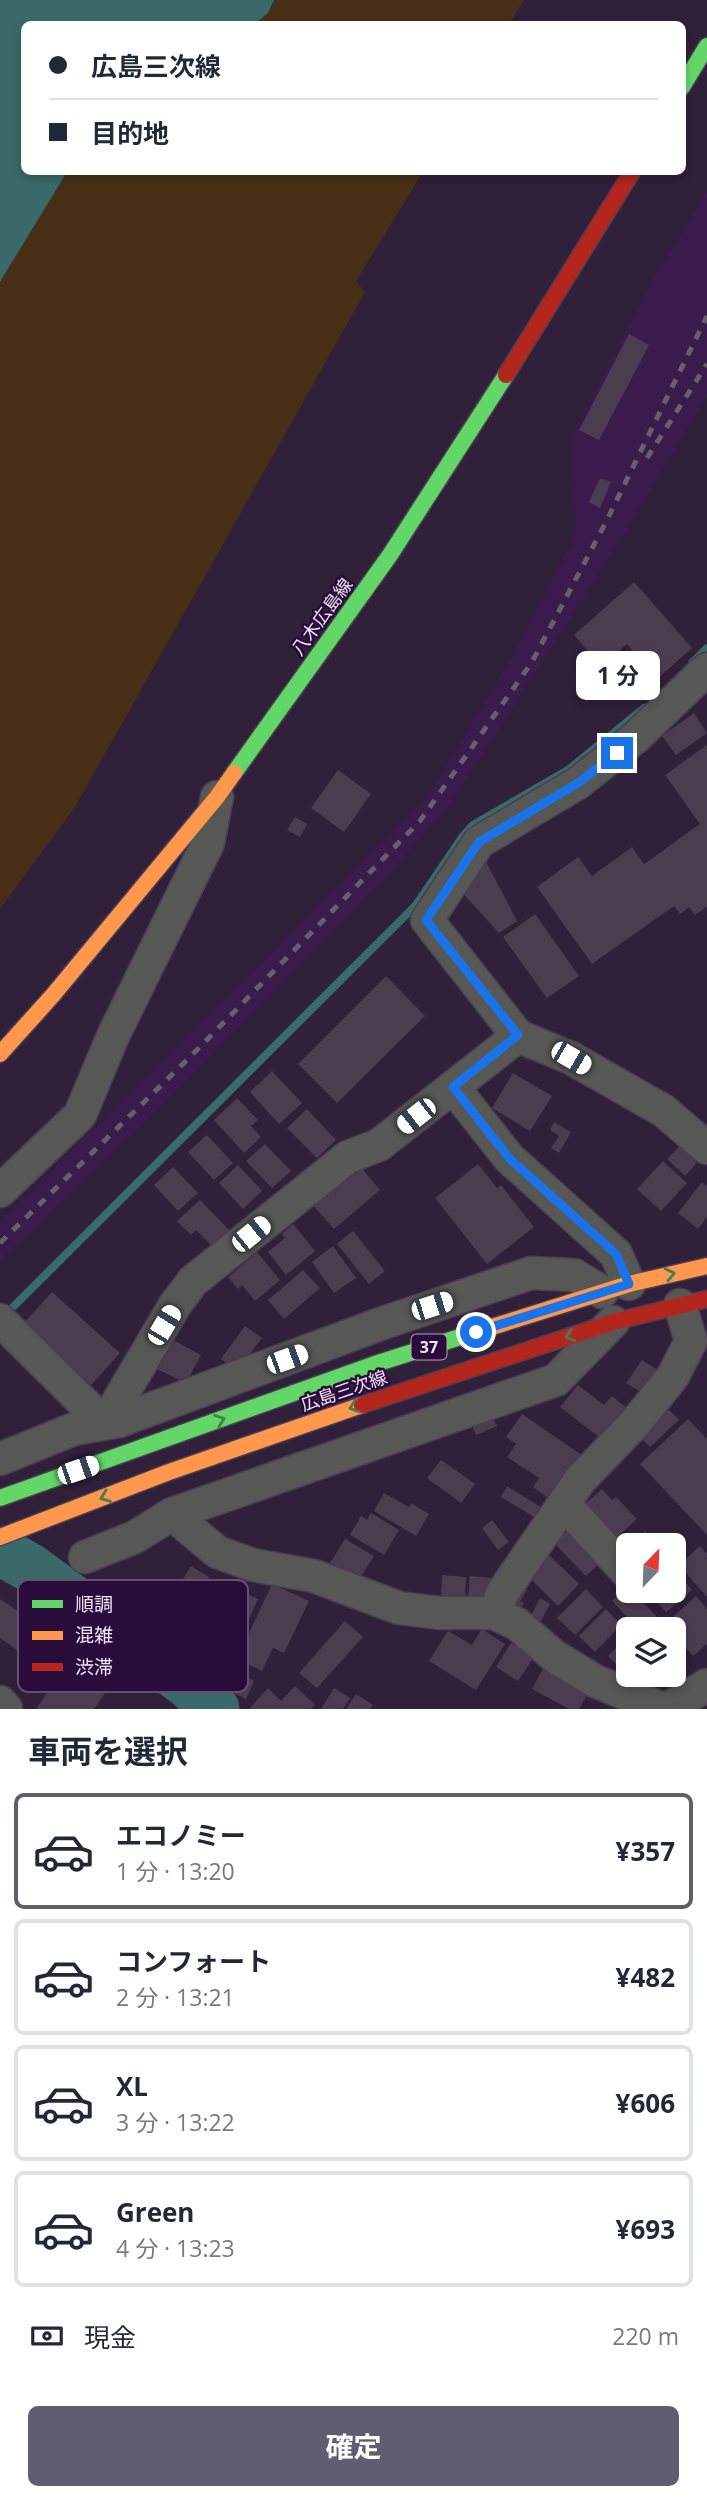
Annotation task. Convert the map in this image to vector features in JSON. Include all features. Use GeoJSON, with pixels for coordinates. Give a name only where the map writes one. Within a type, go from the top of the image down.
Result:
{"type":"FeatureCollection","features":[{"type":"Feature","properties":{"kind":"main road"},"geometry":{"type":"LineString","coordinates":[[686,80],[707,46]]}},
{"type":"Feature","properties":{"kind":"main road","name":"八木広島線"},"geometry":{"type":"LineString","coordinates":[[0,1054],[53,995],[217,797],[390,555],[630,175]]}},
{"type":"Feature","properties":{"kind":"main road","name":"広島三次線"},"geometry":{"type":"LineString","coordinates":[[0,1498],[375,1364],[616,1288],[707,1266]]}},
{"type":"Feature","properties":{"kind":"main road","name":"広島三次線"},"geometry":{"type":"LineString","coordinates":[[0,1537],[169,1472],[387,1396],[613,1322],[694,1302]]}},
{"type":"Feature","properties":{"kind":"street"},"geometry":{"type":"LineString","coordinates":[[707,669],[636,737],[578,783],[479,842],[426,920],[518,1035],[571,1058],[664,1111],[707,1148]]}},
{"type":"Feature","properties":{"kind":"street"},"geometry":{"type":"LineString","coordinates":[[0,1191],[80,1115],[113,1036],[208,844],[217,797]]}},
{"type":"Feature","properties":{"kind":"street"},"geometry":{"type":"LineString","coordinates":[[110,1423],[117,1405],[193,1281],[348,1157],[379,1145],[518,1035]]}},
{"type":"Feature","properties":{"kind":"street"},"geometry":{"type":"LineString","coordinates":[[0,1459],[74,1429],[110,1423],[383,1323],[531,1273],[574,1275],[616,1288],[616,1254],[509,1158],[453,1087]]}},
{"type":"Feature","properties":{"kind":"street"},"geometry":{"type":"LineString","coordinates":[[494,1613],[503,1592],[580,1480],[636,1422],[673,1376],[691,1341],[694,1302]]}},
{"type":"Feature","properties":{"kind":"street"},"geometry":{"type":"LineString","coordinates":[[0,1320],[93,1412],[110,1423]]}},
{"type":"Feature","properties":{"kind":"street"},"geometry":{"type":"LineString","coordinates":[[85,1557],[135,1537],[172,1514],[556,1380],[613,1322]]}},
{"type":"Feature","properties":{"kind":"street"},"geometry":{"type":"LineString","coordinates":[[564,1504],[616,1561]]}},
{"type":"Feature","properties":{"kind":"street"},"geometry":{"type":"LineString","coordinates":[[172,1514],[217,1552],[253,1565],[314,1576],[399,1608],[440,1613],[494,1613],[517,1624],[554,1656],[595,1681],[660,1708],[672,1708],[707,1685]]}},
{"type":"Feature","properties":{"kind":"street"},"geometry":{"type":"LineString","coordinates":[[0,1702],[6,1709]]}},
{"type":"Feature","properties":{"kind":"shaded area"},"geometry":{"type":"Polygon","coordinates":[[[0,0],[274,0],[268,13],[259,21],[21,21],[21,175],[65,175],[0,282],[0,0]]]}},
{"type":"Feature","properties":{"kind":"shaded area"},"geometry":{"type":"Polygon","coordinates":[[[274,0],[524,0],[511,21],[259,21],[268,13],[274,0]]]}},
{"type":"Feature","properties":{"kind":"shaded area"},"geometry":{"type":"Polygon","coordinates":[[[65,175],[421,175],[356,281],[365,292],[75,807],[0,909],[0,282],[65,175]]]}},
{"type":"Feature","properties":{"kind":"shaded area"},"geometry":{"type":"Polygon","coordinates":[[[707,191],[707,397],[616,548],[446,811],[381,882],[159,1109],[0,1261],[0,1221],[423,804],[516,650],[576,533],[572,436],[655,276],[707,191]]]}},
{"type":"Feature","properties":{"kind":"building"},"geometry":{"type":"Polygon","coordinates":[[[629,334],[649,345],[599,440],[579,430],[629,334]]]}},
{"type":"Feature","properties":{"kind":"building"},"geometry":{"type":"Polygon","coordinates":[[[600,478],[611,482],[600,508],[589,502],[600,478]]]}},
{"type":"Feature","properties":{"kind":"building"},"geometry":{"type":"Polygon","coordinates":[[[634,582],[692,648],[658,678],[627,644],[601,666],[574,635],[634,582]]]}},
{"type":"Feature","properties":{"kind":"building"},"geometry":{"type":"Polygon","coordinates":[[[694,713],[707,733],[676,755],[662,736],[694,713]]]}},
{"type":"Feature","properties":{"kind":"building"},"geometry":{"type":"Polygon","coordinates":[[[707,745],[707,907],[695,915],[689,907],[680,914],[674,906],[592,964],[537,887],[578,857],[592,876],[632,847],[644,864],[700,824],[665,775],[707,745]]]}},
{"type":"Feature","properties":{"kind":"building"},"geometry":{"type":"Polygon","coordinates":[[[338,770],[371,794],[344,832],[311,808],[338,770]]]}},
{"type":"Feature","properties":{"kind":"building"},"geometry":{"type":"Polygon","coordinates":[[[295,817],[307,824],[300,837],[287,830],[295,817]]]}},
{"type":"Feature","properties":{"kind":"building"},"geometry":{"type":"Polygon","coordinates":[[[481,852],[517,921],[499,933],[458,888],[481,852]]]}},
{"type":"Feature","properties":{"kind":"building"},"geometry":{"type":"Polygon","coordinates":[[[535,914],[579,976],[547,998],[503,937],[535,914]]]}},
{"type":"Feature","properties":{"kind":"building"},"geometry":{"type":"Polygon","coordinates":[[[386,976],[425,1016],[337,1103],[298,1064],[386,976]]]}},
{"type":"Feature","properties":{"kind":"building"},"geometry":{"type":"Polygon","coordinates":[[[272,1071],[302,1103],[279,1124],[250,1092],[272,1071]]]}},
{"type":"Feature","properties":{"kind":"building"},"geometry":{"type":"Polygon","coordinates":[[[513,1073],[552,1096],[530,1131],[492,1108],[513,1073]]]}},
{"type":"Feature","properties":{"kind":"building"},"geometry":{"type":"Polygon","coordinates":[[[237,1098],[258,1120],[251,1126],[261,1137],[244,1153],[214,1120],[237,1098]]]}},
{"type":"Feature","properties":{"kind":"building"},"geometry":{"type":"Polygon","coordinates":[[[307,1109],[336,1140],[317,1158],[287,1128],[307,1109]]]}},
{"type":"Feature","properties":{"kind":"building"},"geometry":{"type":"Polygon","coordinates":[[[554,1122],[571,1132],[559,1153],[551,1148],[559,1136],[550,1130],[554,1122]]]}},
{"type":"Feature","properties":{"kind":"building"},"geometry":{"type":"Polygon","coordinates":[[[207,1135],[233,1163],[214,1180],[188,1152],[207,1135]]]}},
{"type":"Feature","properties":{"kind":"building"},"geometry":{"type":"Polygon","coordinates":[[[265,1144],[291,1171],[272,1188],[246,1161],[265,1144]]]}},
{"type":"Feature","properties":{"kind":"building"},"geometry":{"type":"Polygon","coordinates":[[[680,1146],[697,1163],[685,1176],[667,1159],[680,1146]]]}},
{"type":"Feature","properties":{"kind":"building"},"geometry":{"type":"Polygon","coordinates":[[[663,1161],[687,1183],[661,1211],[637,1189],[663,1161]]]}},
{"type":"Feature","properties":{"kind":"building"},"geometry":{"type":"Polygon","coordinates":[[[478,1164],[497,1188],[501,1185],[534,1227],[487,1264],[435,1198],[478,1164]]]}},
{"type":"Feature","properties":{"kind":"building"},"geometry":{"type":"Polygon","coordinates":[[[238,1165],[262,1191],[243,1209],[219,1183],[238,1165]]]}},
{"type":"Feature","properties":{"kind":"building"},"geometry":{"type":"Polygon","coordinates":[[[359,1165],[380,1190],[334,1229],[312,1204],[359,1165]]]}},
{"type":"Feature","properties":{"kind":"building"},"geometry":{"type":"Polygon","coordinates":[[[173,1167],[198,1193],[178,1211],[154,1185],[173,1167]]]}},
{"type":"Feature","properties":{"kind":"building"},"geometry":{"type":"Polygon","coordinates":[[[702,1182],[707,1186],[707,1217],[698,1229],[678,1213],[702,1182]]]}},
{"type":"Feature","properties":{"kind":"building"},"geometry":{"type":"Polygon","coordinates":[[[200,1200],[231,1232],[214,1248],[196,1230],[191,1235],[177,1221],[200,1200]]]}},
{"type":"Feature","properties":{"kind":"building"},"geometry":{"type":"Polygon","coordinates":[[[293,1224],[315,1251],[286,1275],[268,1252],[285,1238],[282,1234],[293,1224]]]}},
{"type":"Feature","properties":{"kind":"building"},"geometry":{"type":"Polygon","coordinates":[[[353,1231],[385,1271],[369,1284],[337,1244],[353,1231]]]}},
{"type":"Feature","properties":{"kind":"building"},"geometry":{"type":"Polygon","coordinates":[[[333,1246],[356,1278],[334,1293],[312,1262],[333,1246]]]}},
{"type":"Feature","properties":{"kind":"building"},"geometry":{"type":"Polygon","coordinates":[[[257,1252],[280,1280],[255,1301],[242,1285],[238,1289],[228,1277],[257,1252]]]}},
{"type":"Feature","properties":{"kind":"building"},"geometry":{"type":"Polygon","coordinates":[[[303,1270],[320,1288],[284,1319],[268,1300],[303,1270]]]}},
{"type":"Feature","properties":{"kind":"building"},"geometry":{"type":"Polygon","coordinates":[[[52,1292],[120,1353],[91,1385],[23,1324],[52,1292]]]}},
{"type":"Feature","properties":{"kind":"building"},"geometry":{"type":"Polygon","coordinates":[[[245,1326],[262,1338],[247,1358],[244,1356],[239,1363],[235,1361],[231,1366],[221,1359],[245,1326]]]}},
{"type":"Feature","properties":{"kind":"building"},"geometry":{"type":"Polygon","coordinates":[[[173,1340],[201,1355],[186,1383],[157,1369],[173,1340]]]}},
{"type":"Feature","properties":{"kind":"building"},"geometry":{"type":"Polygon","coordinates":[[[642,1360],[664,1374],[649,1397],[626,1383],[642,1360]]]}},
{"type":"Feature","properties":{"kind":"building"},"geometry":{"type":"Polygon","coordinates":[[[578,1385],[604,1405],[612,1396],[628,1409],[603,1440],[560,1407],[578,1385]]]}},
{"type":"Feature","properties":{"kind":"building"},"geometry":{"type":"Polygon","coordinates":[[[663,1404],[679,1420],[650,1447],[634,1431],[663,1404]]]}},
{"type":"Feature","properties":{"kind":"building"},"geometry":{"type":"Polygon","coordinates":[[[488,1408],[497,1426],[476,1435],[468,1417],[488,1408]]]}},
{"type":"Feature","properties":{"kind":"building"},"geometry":{"type":"Polygon","coordinates":[[[522,1414],[586,1458],[555,1503],[533,1487],[539,1478],[507,1457],[516,1444],[506,1437],[522,1414]]]}},
{"type":"Feature","properties":{"kind":"building"},"geometry":{"type":"Polygon","coordinates":[[[688,1419],[707,1439],[707,1535],[640,1464],[688,1419]]]}},
{"type":"Feature","properties":{"kind":"building"},"geometry":{"type":"Polygon","coordinates":[[[441,1460],[475,1484],[461,1503],[427,1478],[441,1460]]]}},
{"type":"Feature","properties":{"kind":"building"},"geometry":{"type":"Polygon","coordinates":[[[507,1486],[542,1508],[536,1518],[501,1497],[507,1486]]]}},
{"type":"Feature","properties":{"kind":"building"},"geometry":{"type":"Polygon","coordinates":[[[602,1489],[612,1500],[616,1497],[637,1519],[622,1533],[616,1533],[616,1538],[584,1505],[602,1489]]]}},
{"type":"Feature","properties":{"kind":"building"},"geometry":{"type":"Polygon","coordinates":[[[384,1493],[409,1507],[411,1503],[429,1514],[416,1536],[374,1511],[384,1493]]]}},
{"type":"Feature","properties":{"kind":"building"},"geometry":{"type":"Polygon","coordinates":[[[371,1513],[399,1530],[384,1555],[350,1535],[361,1516],[367,1520],[371,1513]]]}},
{"type":"Feature","properties":{"kind":"building"},"geometry":{"type":"Polygon","coordinates":[[[492,1520],[509,1542],[498,1550],[482,1528],[492,1520]]]}},
{"type":"Feature","properties":{"kind":"building"},"geometry":{"type":"Polygon","coordinates":[[[570,1528],[602,1561],[586,1576],[554,1543],[570,1528]]]}},
{"type":"Feature","properties":{"kind":"building"},"geometry":{"type":"Polygon","coordinates":[[[345,1539],[374,1556],[358,1581],[327,1568],[345,1539]]]}},
{"type":"Feature","properties":{"kind":"building"},"geometry":{"type":"Polygon","coordinates":[[[700,1546],[707,1554],[707,1597],[686,1573],[686,1559],[700,1546]]]}},
{"type":"Feature","properties":{"kind":"building"},"geometry":{"type":"Polygon","coordinates":[[[549,1555],[579,1584],[558,1606],[528,1576],[549,1555]]]}},
{"type":"Feature","properties":{"kind":"building"},"geometry":{"type":"Polygon","coordinates":[[[191,1566],[209,1577],[207,1580],[182,1580],[191,1566]]]}},
{"type":"Feature","properties":{"kind":"building"},"geometry":{"type":"Polygon","coordinates":[[[442,1575],[466,1577],[465,1601],[441,1600],[442,1575]]]}},
{"type":"Feature","properties":{"kind":"building"},"geometry":{"type":"Polygon","coordinates":[[[470,1576],[492,1578],[490,1600],[468,1598],[470,1576]]]}},
{"type":"Feature","properties":{"kind":"building"},"geometry":{"type":"Polygon","coordinates":[[[515,1582],[527,1590],[520,1601],[524,1603],[515,1616],[499,1606],[515,1582]]]}},
{"type":"Feature","properties":{"kind":"building"},"geometry":{"type":"Polygon","coordinates":[[[686,1583],[692,1590],[686,1595],[686,1583]]]}},
{"type":"Feature","properties":{"kind":"building"},"geometry":{"type":"Polygon","coordinates":[[[272,1584],[309,1601],[284,1653],[273,1648],[262,1671],[248,1664],[248,1635],[272,1584]]]}},
{"type":"Feature","properties":{"kind":"building"},"geometry":{"type":"Polygon","coordinates":[[[586,1589],[603,1607],[575,1635],[557,1618],[586,1589]]]}},
{"type":"Feature","properties":{"kind":"building"},"geometry":{"type":"Polygon","coordinates":[[[248,1594],[258,1599],[248,1621],[248,1594]]]}},
{"type":"Feature","properties":{"kind":"building"},"geometry":{"type":"Polygon","coordinates":[[[696,1596],[707,1609],[707,1644],[693,1656],[686,1648],[686,1617],[673,1617],[696,1596]]]}},
{"type":"Feature","properties":{"kind":"building"},"geometry":{"type":"Polygon","coordinates":[[[616,1597],[616,1603],[644,1603],[657,1617],[627,1617],[612,1601],[616,1597]]]}},
{"type":"Feature","properties":{"kind":"building"},"geometry":{"type":"Polygon","coordinates":[[[540,1598],[550,1604],[540,1623],[530,1618],[540,1598]]]}},
{"type":"Feature","properties":{"kind":"building"},"geometry":{"type":"Polygon","coordinates":[[[0,1599],[18,1611],[18,1651],[0,1638],[0,1599]]]}},
{"type":"Feature","properties":{"kind":"building"},"geometry":{"type":"Polygon","coordinates":[[[658,1603],[677,1603],[666,1612],[658,1603]]]}},
{"type":"Feature","properties":{"kind":"building"},"geometry":{"type":"Polygon","coordinates":[[[606,1609],[616,1620],[616,1630],[595,1652],[579,1636],[606,1609]]]}},
{"type":"Feature","properties":{"kind":"building"},"geometry":{"type":"Polygon","coordinates":[[[345,1621],[363,1637],[317,1688],[299,1673],[345,1621]]]}},
{"type":"Feature","properties":{"kind":"building"},"geometry":{"type":"Polygon","coordinates":[[[482,1629],[505,1644],[476,1690],[429,1661],[448,1631],[472,1645],[482,1629]]]}},
{"type":"Feature","properties":{"kind":"building"},"geometry":{"type":"Polygon","coordinates":[[[511,1643],[534,1657],[518,1681],[496,1667],[511,1643]]]}},
{"type":"Feature","properties":{"kind":"building"},"geometry":{"type":"Polygon","coordinates":[[[616,1648],[616,1664],[608,1656],[616,1648]]]}},
{"type":"Feature","properties":{"kind":"building"},"geometry":{"type":"Polygon","coordinates":[[[544,1667],[589,1691],[579,1709],[569,1709],[532,1689],[544,1667]]]}},
{"type":"Feature","properties":{"kind":"building"},"geometry":{"type":"Polygon","coordinates":[[[248,1678],[254,1681],[246,1699],[231,1692],[248,1692],[248,1678]]]}},
{"type":"Feature","properties":{"kind":"building"},"geometry":{"type":"Polygon","coordinates":[[[295,1686],[315,1705],[311,1709],[249,1709],[268,1688],[281,1701],[295,1686]]]}},
{"type":"Feature","properties":{"kind":"building"},"geometry":{"type":"Polygon","coordinates":[[[334,1688],[350,1698],[343,1709],[321,1709],[334,1688]]]}},
{"type":"Feature","properties":{"kind":"building"},"geometry":{"type":"Polygon","coordinates":[[[48,1692],[106,1692],[94,1709],[36,1709],[48,1692]]]}},
{"type":"Feature","properties":{"kind":"building"},"geometry":{"type":"Polygon","coordinates":[[[356,1694],[373,1705],[370,1709],[346,1709],[356,1694]]]}},
{"type":"Feature","properties":{"kind":"waterway"},"geometry":{"type":"LineString","coordinates":[[692,663],[707,648]]}},
{"type":"Feature","properties":{"kind":"waterway"},"geometry":{"type":"LineString","coordinates":[[5,1315],[416,905],[473,825],[568,770],[644,708]]}},
{"type":"Feature","properties":{"kind":"waterway"},"geometry":{"type":"LineString","coordinates":[[0,1551],[47,1580]]}},
{"type":"Feature","properties":{"kind":"waterway"},"geometry":{"type":"LineString","coordinates":[[197,1692],[215,1709]]}},
{"type":"Feature","properties":{"kind":"railway"},"geometry":{"type":"LineString","coordinates":[[0,1243],[191,1056],[420,821],[532,662],[606,522],[707,316]]}},
{"type":"Feature","properties":{"kind":"railway"},"geometry":{"type":"LineString","coordinates":[[647,458],[707,364]]}},
{"type":"Feature","properties":{"kind":"traffic: fast"},"geometry":{"type":"LineString","coordinates":[[686,80],[707,46]]}},
{"type":"Feature","properties":{"kind":"traffic: fast"},"geometry":{"type":"LineString","coordinates":[[234,773],[390,555],[506,375]]}},
{"type":"Feature","properties":{"kind":"traffic: fast"},"geometry":{"type":"LineString","coordinates":[[0,1498],[375,1364],[479,1331]]}},
{"type":"Feature","properties":{"kind":"traffic: slow"},"geometry":{"type":"LineString","coordinates":[[0,1054],[53,995],[234,773]]}},
{"type":"Feature","properties":{"kind":"traffic: slow"},"geometry":{"type":"LineString","coordinates":[[479,1331],[629,1284],[707,1266]]}},
{"type":"Feature","properties":{"kind":"traffic: slow"},"geometry":{"type":"LineString","coordinates":[[0,1537],[169,1472],[362,1405]]}},
{"type":"Feature","properties":{"kind":"traffic: jam"},"geometry":{"type":"LineString","coordinates":[[506,375],[630,175]]}},
{"type":"Feature","properties":{"kind":"traffic: jam"},"geometry":{"type":"LineString","coordinates":[[362,1405],[613,1322],[707,1299]]}},
{"type":"Feature","properties":{"kind":"route"},"geometry":{"type":"LineString","coordinates":[[476,1332],[629,1284],[616,1254],[509,1158],[453,1087],[518,1035],[426,920],[479,842],[578,783],[617,753]]}}]}
